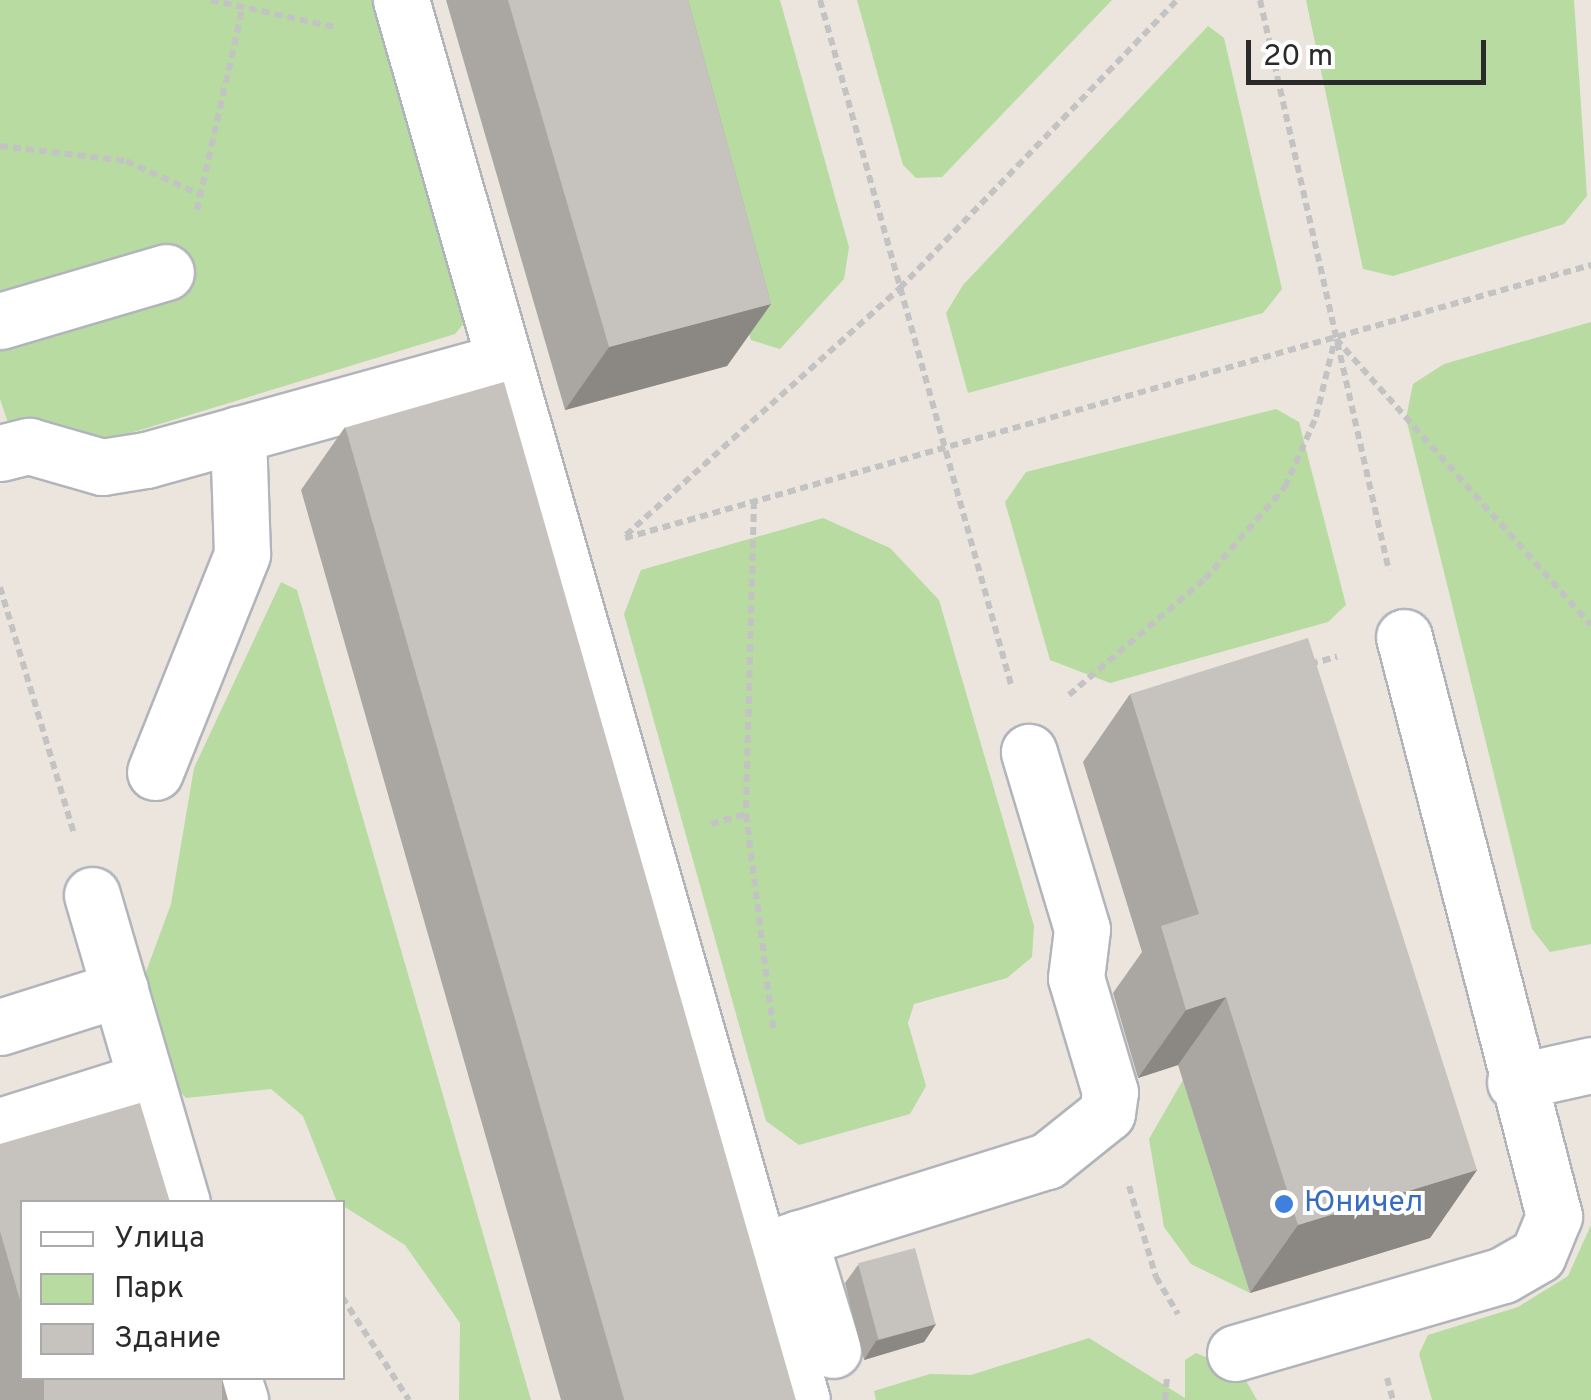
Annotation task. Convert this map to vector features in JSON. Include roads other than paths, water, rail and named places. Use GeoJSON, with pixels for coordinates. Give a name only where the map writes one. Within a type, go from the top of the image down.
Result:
{"type":"FeatureCollection","features":[{"type":"Feature","properties":{"kind":"lane"},"geometry":{"type":"LineString","coordinates":[[405,15],[560,558],[779,1244],[832,1350]]}},
{"type":"Feature","properties":{"kind":"lane"},"geometry":{"type":"LineString","coordinates":[[0,322],[166,272]]}},
{"type":"Feature","properties":{"kind":"lane"},"geometry":{"type":"LineString","coordinates":[[0,453],[29,446],[102,466],[238,434],[504,361]]}},
{"type":"Feature","properties":{"kind":"lane"},"geometry":{"type":"LineString","coordinates":[[155,772],[242,554],[238,434]]}},
{"type":"Feature","properties":{"kind":"lane"},"geometry":{"type":"LineString","coordinates":[[1235,1353],[1503,1275],[1538,1255],[1554,1216],[1515,1082],[1404,636]]}},
{"type":"Feature","properties":{"kind":"lane"},"geometry":{"type":"LineString","coordinates":[[779,1244],[1047,1161],[1107,1113],[1110,1092],[1076,978],[1082,929],[1029,752]]}},
{"type":"Feature","properties":{"kind":"lane"},"geometry":{"type":"LineString","coordinates":[[92,895],[181,1200]]}},
{"type":"Feature","properties":{"kind":"lane"},"geometry":{"type":"LineString","coordinates":[[0,1027],[120,989]]}},
{"type":"Feature","properties":{"kind":"lane"},"geometry":{"type":"LineString","coordinates":[[1515,1082],[1591,1065]]}},
{"type":"Feature","properties":{"kind":"lane"},"geometry":{"type":"LineString","coordinates":[[0,1126],[146,1080]]}},
{"type":"Feature","properties":{"kind":"lane"},"geometry":{"type":"LineString","coordinates":[[779,1244],[802,1400]]}},
{"type":"Feature","properties":{"kind":"place","name":"Юничел"},"geometry":{"type":"Point","coordinates":[1284,1204]}}]}
